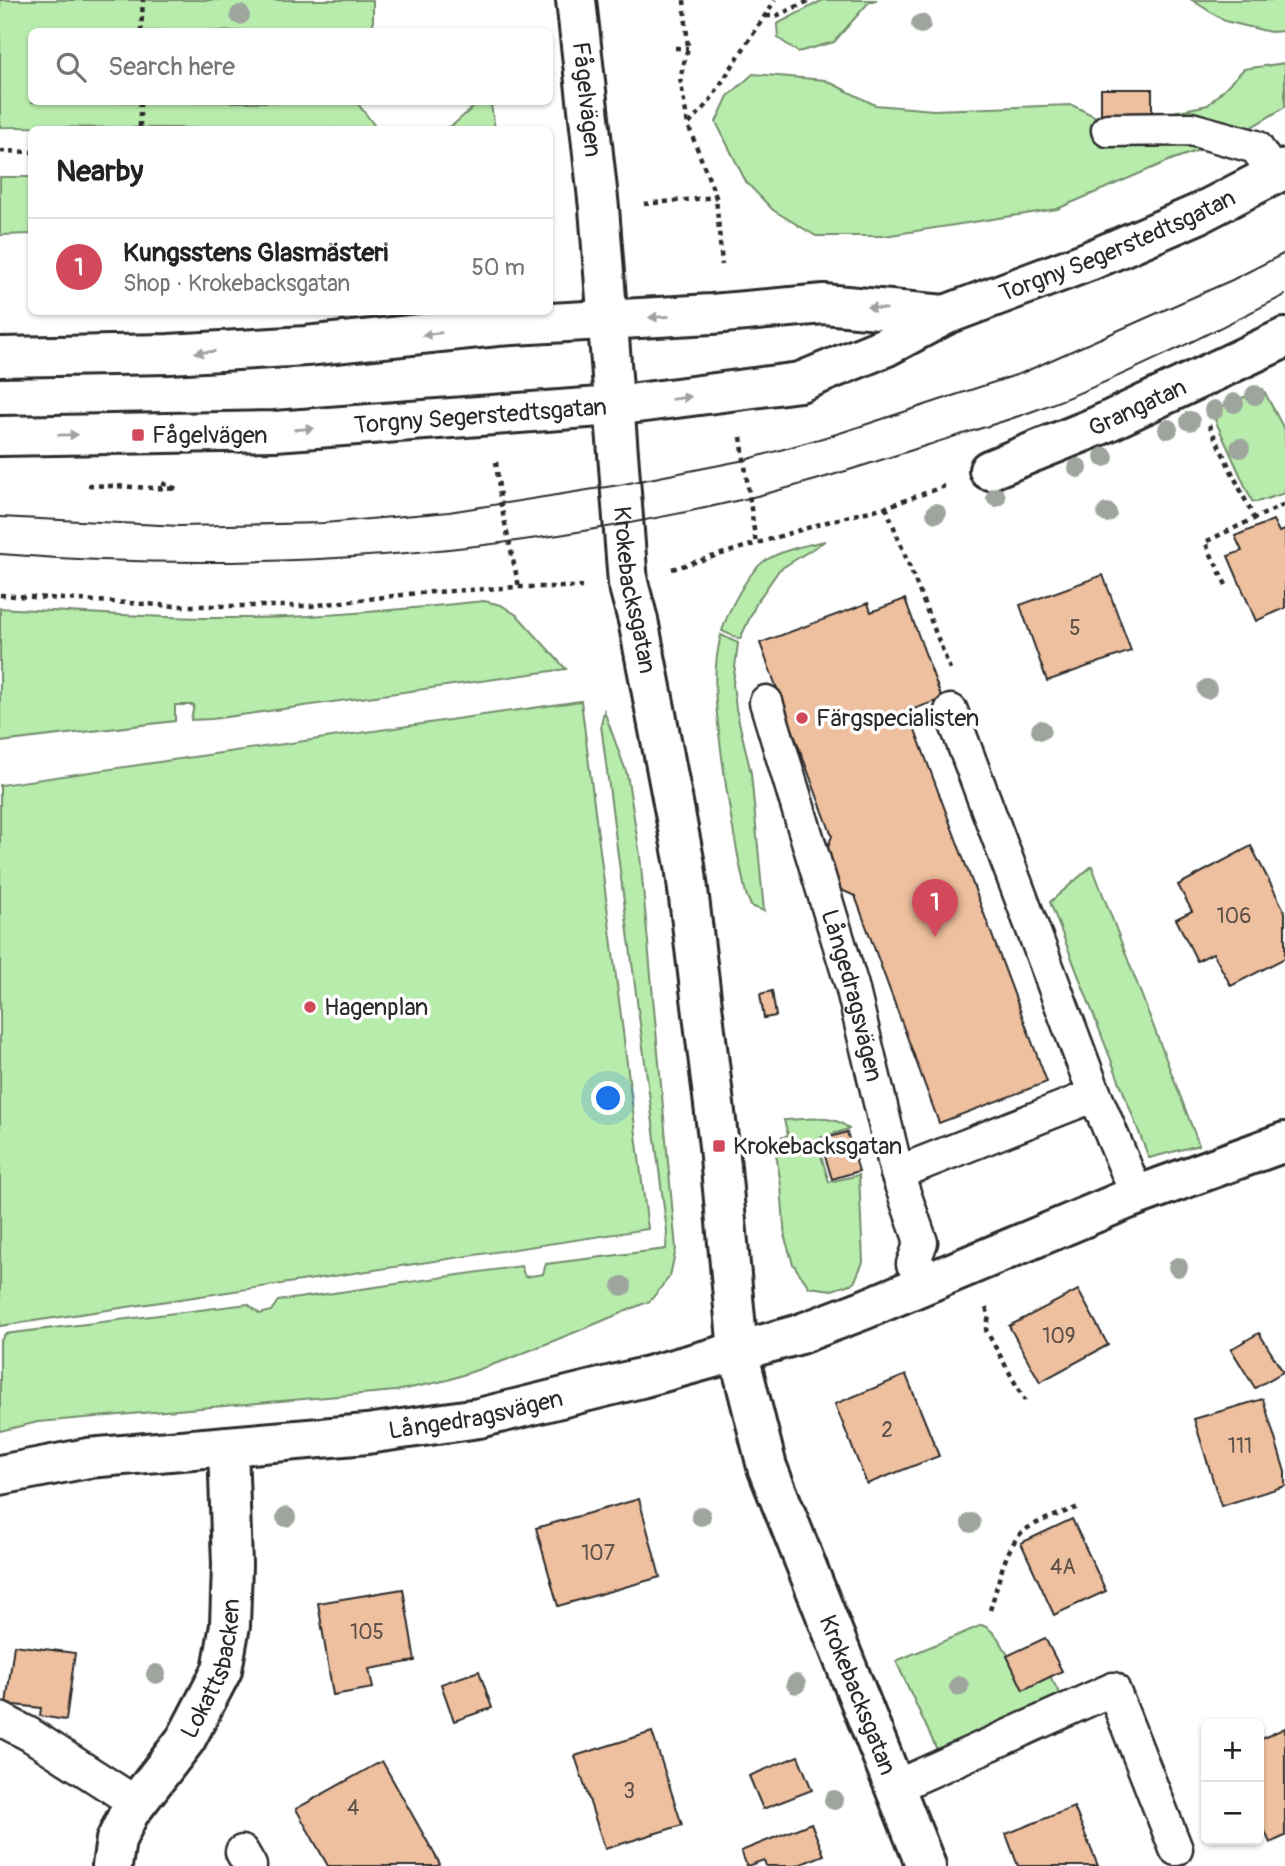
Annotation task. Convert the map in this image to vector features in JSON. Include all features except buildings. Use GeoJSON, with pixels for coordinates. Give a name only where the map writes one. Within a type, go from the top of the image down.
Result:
{"type":"FeatureCollection","features":[{"type":"Feature","properties":{"kind":"street","name":"Fågelvägen"},"geometry":{"type":"LineString","coordinates":[[576,0],[599,208],[614,407]]}},
{"type":"Feature","properties":{"kind":"street","name":"Torgny Segerstedtsgatan"},"geometry":{"type":"LineString","coordinates":[[0,436],[275,431],[614,407],[800,382],[885,347],[945,315],[1113,251],[1198,214],[1279,171]]}},
{"type":"Feature","properties":{"kind":"street","name":"Torgny Segerstedtsgatan"},"geometry":{"type":"LineString","coordinates":[[0,357],[169,354],[306,346],[497,326],[824,304],[945,315]]}},
{"type":"Feature","properties":{"kind":"street","name":"Grangatan"},"geometry":{"type":"LineString","coordinates":[[989,470],[1098,426],[1285,338]]}},
{"type":"Feature","properties":{"kind":"street","name":"Krokebacksgatan"},"geometry":{"type":"LineString","coordinates":[[614,407],[628,583],[685,865],[719,1146],[738,1351],[767,1467],[926,1866]]}},
{"type":"Feature","properties":{"kind":"street","name":"Långedragsvägen"},"geometry":{"type":"LineString","coordinates":[[0,1475],[88,1458],[367,1434],[479,1418],[641,1378],[808,1331],[1137,1195],[1285,1142]]}},
{"type":"Feature","properties":{"kind":"street","name":"Lokattsbacken"},"geometry":{"type":"LineString","coordinates":[[112,1866],[117,1840],[136,1803],[186,1739],[222,1670],[230,1625],[232,1565],[228,1446]]}},
{"type":"Feature","properties":{"kind":"lane"},"geometry":{"type":"LineString","coordinates":[[1108,130],[1191,130],[1217,136],[1256,147],[1279,171]]}},
{"type":"Feature","properties":{"kind":"lane","name":"Långedragsvägen"},"geometry":{"type":"LineString","coordinates":[[766,702],[852,986],[897,1173],[921,1242],[913,1264],[934,1279]]}},
{"type":"Feature","properties":{"kind":"lane"},"geometry":{"type":"LineString","coordinates":[[951,711],[1096,1095],[1137,1195]]}},
{"type":"Feature","properties":{"kind":"lane"},"geometry":{"type":"LineString","coordinates":[[897,1173],[1096,1095]]}},
{"type":"Feature","properties":{"kind":"lane"},"geometry":{"type":"LineString","coordinates":[[895,1787],[1113,1689],[1176,1849]]}},
{"type":"Feature","properties":{"kind":"lane"},"geometry":{"type":"LineString","coordinates":[[0,1719],[29,1734],[136,1803]]}},
{"type":"Feature","properties":{"kind":"path"},"geometry":{"type":"LineString","coordinates":[[141,28],[143,0]]}},
{"type":"Feature","properties":{"kind":"path"},"geometry":{"type":"LineString","coordinates":[[688,125],[709,102],[775,0]]}},
{"type":"Feature","properties":{"kind":"path"},"geometry":{"type":"LineString","coordinates":[[765,16],[776,16],[811,0]]}},
{"type":"Feature","properties":{"kind":"path"},"geometry":{"type":"LineString","coordinates":[[675,48],[688,48]]}},
{"type":"Feature","properties":{"kind":"path"},"geometry":{"type":"LineString","coordinates":[[140,105],[140,126]]}},
{"type":"Feature","properties":{"kind":"path"},"geometry":{"type":"LineString","coordinates":[[0,151],[28,152]]}},
{"type":"Feature","properties":{"kind":"path"},"geometry":{"type":"LineString","coordinates":[[1189,384],[1254,518]]}},
{"type":"Feature","properties":{"kind":"path"},"geometry":{"type":"LineString","coordinates":[[0,595],[176,606],[310,606],[418,593],[519,587],[570,588],[628,583],[830,521],[886,507],[989,470]]}},
{"type":"Feature","properties":{"kind":"path"},"geometry":{"type":"LineString","coordinates":[[82,485],[177,489],[162,483]]}},
{"type":"Feature","properties":{"kind":"path"},"geometry":{"type":"LineString","coordinates":[[1226,585],[1205,542],[1285,504]]}},
{"type":"Feature","properties":{"kind":"path"},"geometry":{"type":"LineString","coordinates":[[886,507],[964,705],[951,711]]}},
{"type":"Feature","properties":{"kind":"path"},"geometry":{"type":"LineString","coordinates":[[982,1297],[989,1316],[986,1329],[1025,1401]]}},
{"type":"Feature","properties":{"kind":"path"},"geometry":{"type":"LineString","coordinates":[[990,1610],[1010,1549],[1017,1538],[1025,1530],[1081,1506]]}},
{"type":"Feature","properties":{"kind":"green space"},"geometry":{"type":"Polygon","coordinates":[[[0,0],[373,0],[373,28],[28,28],[28,105],[359,105],[375,126],[0,127],[0,0]]]}},
{"type":"Feature","properties":{"kind":"green space"},"geometry":{"type":"Polygon","coordinates":[[[823,0],[877,0],[868,3],[834,42],[798,52],[778,38],[777,24],[823,0]]]}},
{"type":"Feature","properties":{"kind":"green space"},"geometry":{"type":"Polygon","coordinates":[[[1192,0],[1285,0],[1285,31],[1270,32],[1225,21],[1192,0]]]}},
{"type":"Feature","properties":{"kind":"green space"},"geometry":{"type":"Polygon","coordinates":[[[1285,63],[1285,107],[1233,138],[1171,160],[1057,209],[884,236],[816,236],[773,210],[746,182],[716,122],[728,96],[753,74],[825,80],[875,105],[933,110],[1072,105],[1102,120],[1154,116],[1208,105],[1244,69],[1285,63]]]}},
{"type":"Feature","properties":{"kind":"green space"},"geometry":{"type":"Polygon","coordinates":[[[476,105],[491,105],[494,126],[451,126],[476,105]]]}},
{"type":"Feature","properties":{"kind":"green space"},"geometry":{"type":"Polygon","coordinates":[[[0,177],[28,177],[28,234],[0,235],[0,177]]]}},
{"type":"Feature","properties":{"kind":"green space"},"geometry":{"type":"Polygon","coordinates":[[[1263,389],[1285,431],[1285,493],[1257,502],[1252,501],[1211,411],[1263,389]]]}},
{"type":"Feature","properties":{"kind":"green space"},"geometry":{"type":"Polygon","coordinates":[[[825,541],[779,570],[757,602],[740,639],[722,631],[740,592],[759,565],[780,553],[825,541]]]}},
{"type":"Feature","properties":{"kind":"green space"},"geometry":{"type":"Polygon","coordinates":[[[484,601],[501,605],[518,616],[566,669],[212,719],[191,720],[194,705],[175,705],[175,721],[0,742],[0,608],[154,616],[270,618],[484,601]]]}},
{"type":"Feature","properties":{"kind":"green space"},"geometry":{"type":"Polygon","coordinates":[[[721,635],[738,643],[733,684],[751,773],[764,911],[751,906],[746,894],[729,803],[715,692],[721,635]]]}},
{"type":"Feature","properties":{"kind":"green space","name":"Hagenplan"},"geometry":{"type":"Polygon","coordinates":[[[581,701],[648,1229],[0,1326],[0,785],[581,701]]]}},
{"type":"Feature","properties":{"kind":"green space"},"geometry":{"type":"Polygon","coordinates":[[[604,711],[627,774],[640,855],[676,1249],[670,1276],[650,1301],[506,1360],[448,1380],[396,1391],[38,1422],[0,1431],[0,1342],[5,1334],[248,1304],[260,1314],[271,1311],[278,1301],[521,1266],[525,1277],[543,1274],[546,1264],[666,1249],[667,1231],[601,725],[604,711]]]}},
{"type":"Feature","properties":{"kind":"green space"},"geometry":{"type":"Polygon","coordinates":[[[1092,866],[1199,1145],[1149,1158],[1050,902],[1092,866]]]}},
{"type":"Feature","properties":{"kind":"green space"},"geometry":{"type":"Polygon","coordinates":[[[827,1119],[849,1129],[816,1139],[829,1182],[859,1175],[863,1262],[854,1283],[832,1290],[809,1287],[793,1264],[785,1238],[774,1141],[788,1135],[784,1120],[827,1119]]]}},
{"type":"Feature","properties":{"kind":"green space"},"geometry":{"type":"Polygon","coordinates":[[[982,1625],[1002,1643],[1023,1689],[1050,1676],[1060,1694],[937,1750],[896,1661],[982,1625]]]}},
{"type":"Feature","properties":{"kind":"tram line"},"geometry":{"type":"LineString","coordinates":[[0,517],[180,526],[324,523],[449,512],[619,485],[745,460],[840,433],[1022,373],[1232,280],[1285,253]]}},
{"type":"Feature","properties":{"kind":"tram line"},"geometry":{"type":"LineString","coordinates":[[0,554],[189,562],[377,555],[564,534],[657,518],[794,486],[1023,415],[1131,370],[1285,295]]}},
{"type":"Feature","properties":{"kind":"place","name":"Fågelvägen"},"geometry":{"type":"Point","coordinates":[138,435]}},
{"type":"Feature","properties":{"kind":"place","name":"Färgspecialisten"},"geometry":{"type":"Point","coordinates":[802,718]}},
{"type":"Feature","properties":{"kind":"place","name":"Kungsstens Glasmästeri"},"geometry":{"type":"Point","coordinates":[935,937]}},
{"type":"Feature","properties":{"kind":"place","name":"Hagenplan"},"geometry":{"type":"Point","coordinates":[310,1007]}},
{"type":"Feature","properties":{"kind":"place","name":"Krokebacksgatan"},"geometry":{"type":"Point","coordinates":[719,1146]}}]}
